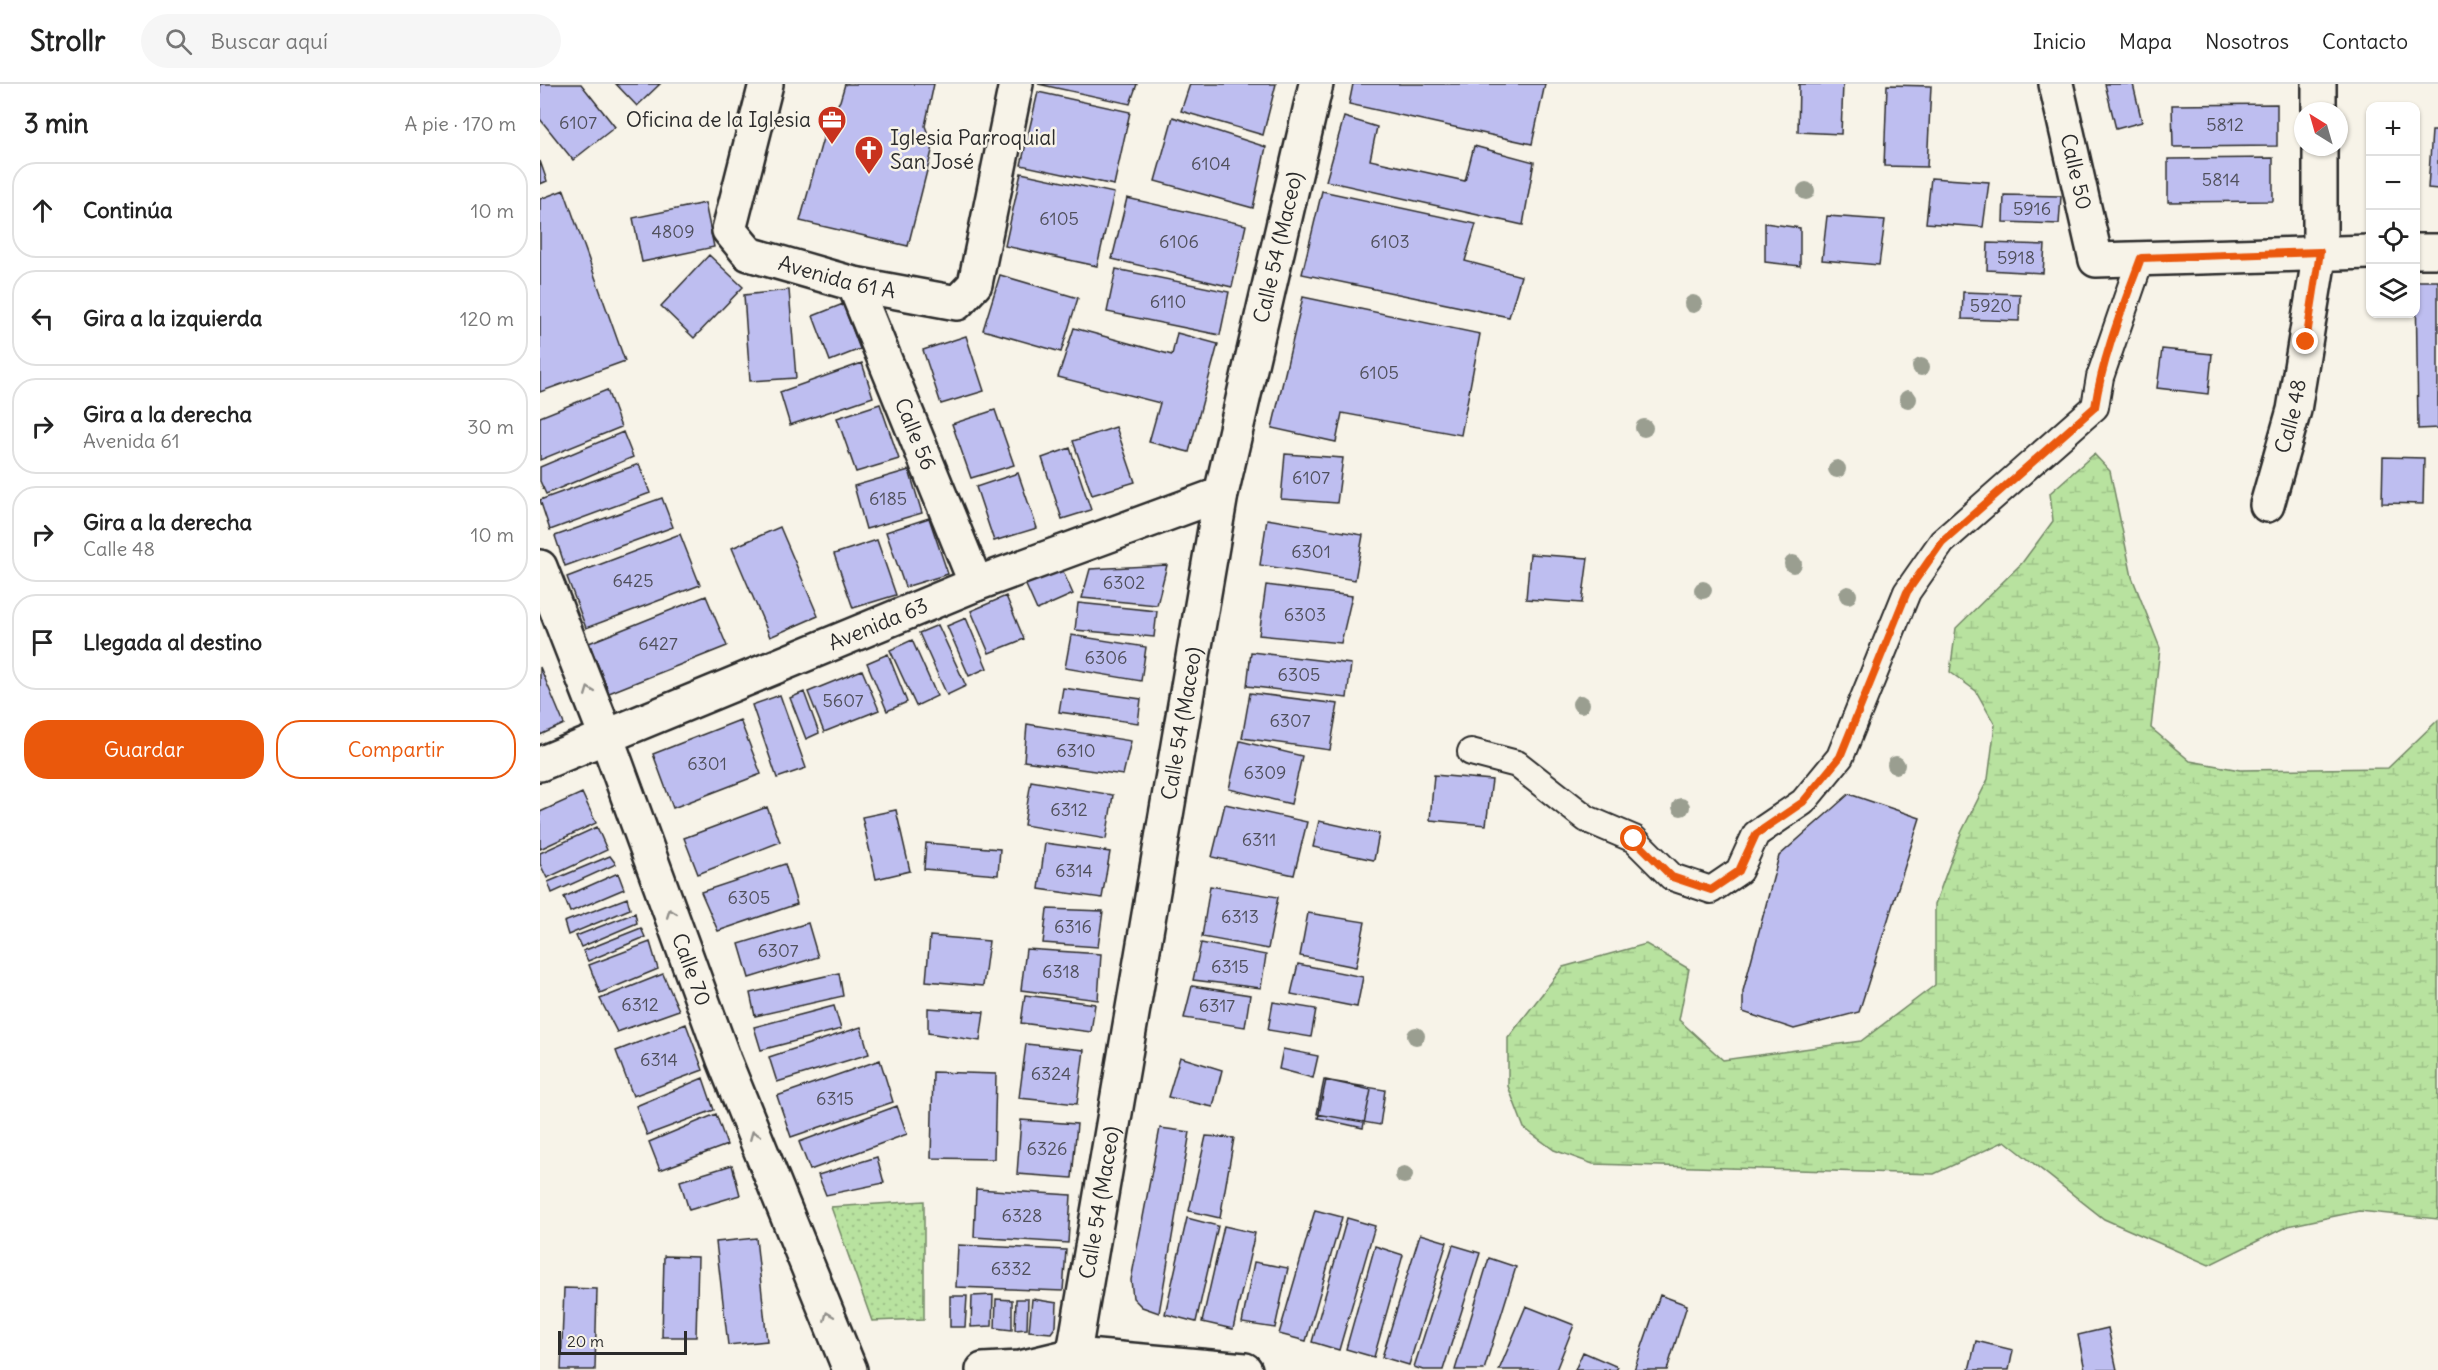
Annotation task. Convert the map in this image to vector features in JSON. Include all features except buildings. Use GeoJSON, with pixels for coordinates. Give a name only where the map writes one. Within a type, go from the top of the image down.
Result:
{"type":"FeatureCollection","features":[{"type":"Feature","properties":{"kind":"street","name":"Avenida 61 A"},"geometry":{"type":"LineString","coordinates":[[766,84],[729,230],[749,254],[854,284],[957,303],[975,284],[1016,84]]}},
{"type":"Feature","properties":{"kind":"street","name":"Calle 54 (Maceo)"},"geometry":{"type":"LineString","coordinates":[[1073,1362],[1221,494],[1316,84]]}},
{"type":"Feature","properties":{"kind":"street","name":"Calle 50"},"geometry":{"type":"LineString","coordinates":[[2056,84],[2096,260],[2141,258]]}},
{"type":"Feature","properties":{"kind":"street"},"geometry":{"type":"LineString","coordinates":[[2319,84],[2319,102]]}},
{"type":"Feature","properties":{"kind":"street","name":"Calle 48"},"geometry":{"type":"LineString","coordinates":[[2267,505],[2294,410],[2320,252],[2319,156]]}},
{"type":"Feature","properties":{"kind":"street"},"geometry":{"type":"LineString","coordinates":[[2420,251],[2438,251]]}},
{"type":"Feature","properties":{"kind":"street"},"geometry":{"type":"LineString","coordinates":[[2141,258],[2366,252]]}},
{"type":"Feature","properties":{"kind":"street","name":"Calle 56"},"geometry":{"type":"LineString","coordinates":[[854,284],[975,584]]}},
{"type":"Feature","properties":{"kind":"street","name":"Avenida 63"},"geometry":{"type":"LineString","coordinates":[[540,764],[975,584],[1221,494]]}},
{"type":"Feature","properties":{"kind":"street","name":"Calle 70"},"geometry":{"type":"LineString","coordinates":[[540,567],[606,736],[724,1060],[850,1370]]}},
{"type":"Feature","properties":{"kind":"street"},"geometry":{"type":"LineString","coordinates":[[983,1370],[1073,1362],[1245,1370]]}},
{"type":"Feature","properties":{"kind":"lane"},"geometry":{"type":"LineString","coordinates":[[1471,752],[1517,764],[1587,819],[1634,839],[1672,877],[1711,890],[1739,871],[1756,834],[1803,802],[1840,757],[1907,592],[1942,542],[2095,407],[2100,377],[2119,315],[2141,258]]}},
{"type":"Feature","properties":{"kind":"green space"},"geometry":{"type":"Polygon","coordinates":[[[2094,454],[2110,471],[2132,577],[2160,648],[2151,728],[2190,761],[2240,770],[2388,768],[2438,720],[2438,1219],[2359,1211],[2288,1226],[2209,1265],[2104,1219],[2005,1141],[1934,1174],[1593,1164],[1554,1150],[1524,1128],[1508,1086],[1508,1038],[1563,967],[1646,944],[1689,969],[1679,1020],[1723,1060],[1861,1041],[1935,985],[1935,904],[1961,833],[1988,779],[1995,725],[1976,691],[1950,672],[1956,628],[2022,563],[2053,521],[2050,493],[2094,454]]]}},
{"type":"Feature","properties":{"kind":"green space"},"geometry":{"type":"Polygon","coordinates":[[[924,1201],[924,1319],[872,1321],[831,1207],[924,1201]]]}},
{"type":"Feature","properties":{"kind":"place","name":"Oficina de la Iglesia"},"geometry":{"type":"Point","coordinates":[832,146]}},
{"type":"Feature","properties":{"kind":"place","name":"Iglesia Parroquial San José"},"geometry":{"type":"Point","coordinates":[869,176]}},
{"type":"Feature","properties":{"kind":"route"},"geometry":{"type":"LineString","coordinates":[[1634,839],[1672,877],[1711,890],[1739,871],[1756,834],[1803,802],[1840,757],[1907,592],[1942,542],[2095,407],[2100,377],[2119,315],[2141,258],[2320,252],[2306,342]]}}]}
